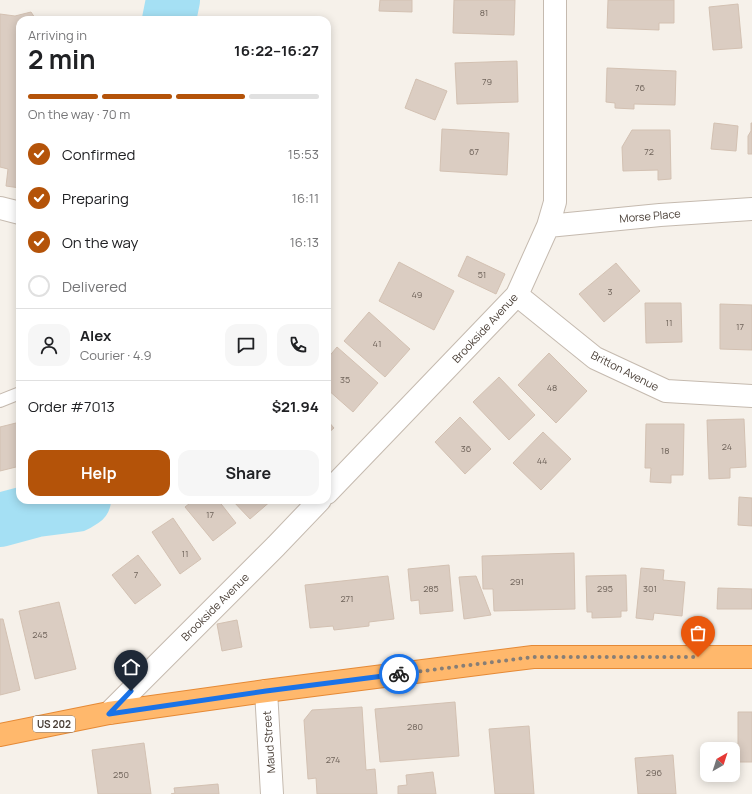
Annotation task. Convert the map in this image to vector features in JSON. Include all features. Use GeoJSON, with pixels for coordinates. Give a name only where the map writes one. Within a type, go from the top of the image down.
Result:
{"type":"FeatureCollection","features":[{"type":"Feature","properties":{"kind":"highway","name":"US 202"},"geometry":{"type":"LineString","coordinates":[[0,735],[109,714],[266,691],[533,657],[752,657]]}},
{"type":"Feature","properties":{"kind":"street","name":"Brookside Avenue"},"geometry":{"type":"LineString","coordinates":[[331,489],[517,296],[548,226],[555,202],[555,0]]}},
{"type":"Feature","properties":{"kind":"street"},"geometry":{"type":"LineString","coordinates":[[0,208],[16,212]]}},
{"type":"Feature","properties":{"kind":"street","name":"Morse Place"},"geometry":{"type":"LineString","coordinates":[[548,226],[660,215],[752,209]]}},
{"type":"Feature","properties":{"kind":"street","name":"Britton Avenue"},"geometry":{"type":"LineString","coordinates":[[517,296],[595,358],[666,391],[752,396]]}},
{"type":"Feature","properties":{"kind":"street","name":"Brookside Avenue"},"geometry":{"type":"LineString","coordinates":[[109,714],[316,504]]}},
{"type":"Feature","properties":{"kind":"street","name":"Maud Street"},"geometry":{"type":"LineString","coordinates":[[266,691],[272,794]]}},
{"type":"Feature","properties":{"kind":"lane"},"geometry":{"type":"LineString","coordinates":[[0,401],[16,395]]}},
{"type":"Feature","properties":{"kind":"building"},"geometry":{"type":"Polygon","coordinates":[[[380,0],[412,0],[412,12],[379,11],[380,0]]]}},
{"type":"Feature","properties":{"kind":"building"},"geometry":{"type":"Polygon","coordinates":[[[454,0],[515,0],[514,35],[453,33],[454,0]]]}},
{"type":"Feature","properties":{"kind":"building"},"geometry":{"type":"Polygon","coordinates":[[[608,0],[674,0],[674,23],[659,23],[659,30],[607,28],[608,0]]]}},
{"type":"Feature","properties":{"kind":"building"},"geometry":{"type":"Polygon","coordinates":[[[738,4],[742,48],[713,50],[709,7],[738,4]]]}},
{"type":"Feature","properties":{"kind":"building"},"geometry":{"type":"Polygon","coordinates":[[[31,12],[34,16],[16,16],[16,187],[6,186],[8,169],[0,167],[0,14],[15,16],[31,12]]]}},
{"type":"Feature","properties":{"kind":"building"},"geometry":{"type":"Polygon","coordinates":[[[517,61],[518,102],[457,104],[455,63],[517,61]]]}},
{"type":"Feature","properties":{"kind":"building"},"geometry":{"type":"Polygon","coordinates":[[[607,68],[676,71],[675,105],[634,104],[634,109],[615,108],[615,103],[606,102],[607,68]]]}},
{"type":"Feature","properties":{"kind":"building"},"geometry":{"type":"Polygon","coordinates":[[[416,79],[447,91],[435,120],[405,108],[416,79]]]}},
{"type":"Feature","properties":{"kind":"building"},"geometry":{"type":"Polygon","coordinates":[[[714,123],[738,126],[736,151],[711,149],[714,123]]]}},
{"type":"Feature","properties":{"kind":"building"},"geometry":{"type":"Polygon","coordinates":[[[751,123],[752,154],[748,154],[748,136],[751,131],[751,123]]]}},
{"type":"Feature","properties":{"kind":"building"},"geometry":{"type":"Polygon","coordinates":[[[442,129],[509,133],[507,175],[440,171],[442,129]]]}},
{"type":"Feature","properties":{"kind":"building"},"geometry":{"type":"Polygon","coordinates":[[[632,130],[670,130],[671,179],[658,180],[658,170],[623,171],[622,147],[632,130]]]}},
{"type":"Feature","properties":{"kind":"building"},"geometry":{"type":"Polygon","coordinates":[[[467,256],[505,274],[496,294],[458,276],[467,256]]]}},
{"type":"Feature","properties":{"kind":"building"},"geometry":{"type":"Polygon","coordinates":[[[399,262],[454,291],[434,330],[379,301],[399,262]]]}},
{"type":"Feature","properties":{"kind":"building"},"geometry":{"type":"Polygon","coordinates":[[[616,263],[640,291],[604,322],[579,294],[616,263]]]}},
{"type":"Feature","properties":{"kind":"building"},"geometry":{"type":"Polygon","coordinates":[[[645,303],[681,303],[682,342],[646,343],[645,303]]]}},
{"type":"Feature","properties":{"kind":"building"},"geometry":{"type":"Polygon","coordinates":[[[720,304],[752,305],[752,350],[720,349],[720,304]]]}},
{"type":"Feature","properties":{"kind":"building"},"geometry":{"type":"Polygon","coordinates":[[[369,312],[410,349],[385,377],[344,341],[369,312]]]}},
{"type":"Feature","properties":{"kind":"building"},"geometry":{"type":"Polygon","coordinates":[[[337,347],[378,383],[353,412],[331,393],[331,354],[337,347]]]}},
{"type":"Feature","properties":{"kind":"building"},"geometry":{"type":"Polygon","coordinates":[[[549,353],[587,391],[556,423],[518,385],[549,353]]]}},
{"type":"Feature","properties":{"kind":"building"},"geometry":{"type":"Polygon","coordinates":[[[499,377],[535,415],[509,440],[473,402],[499,377]]]}},
{"type":"Feature","properties":{"kind":"building"},"geometry":{"type":"Polygon","coordinates":[[[460,417],[491,449],[465,474],[435,442],[460,417]]]}},
{"type":"Feature","properties":{"kind":"building"},"geometry":{"type":"Polygon","coordinates":[[[744,419],[746,467],[730,468],[730,478],[709,479],[707,420],[744,419]]]}},
{"type":"Feature","properties":{"kind":"building"},"geometry":{"type":"Polygon","coordinates":[[[16,423],[16,467],[0,471],[0,427],[16,423]]]}},
{"type":"Feature","properties":{"kind":"building"},"geometry":{"type":"Polygon","coordinates":[[[646,424],[684,424],[683,475],[671,475],[671,483],[650,482],[651,468],[645,468],[646,424]]]}},
{"type":"Feature","properties":{"kind":"building"},"geometry":{"type":"Polygon","coordinates":[[[543,432],[571,459],[541,490],[513,463],[543,432]]]}},
{"type":"Feature","properties":{"kind":"building"},"geometry":{"type":"Polygon","coordinates":[[[739,497],[752,498],[752,526],[738,525],[739,497]]]}},
{"type":"Feature","properties":{"kind":"building"},"geometry":{"type":"Polygon","coordinates":[[[189,504],[221,504],[236,523],[213,541],[185,507],[189,504]]]}},
{"type":"Feature","properties":{"kind":"building"},"geometry":{"type":"Polygon","coordinates":[[[236,504],[267,504],[250,519],[236,504]]]}},
{"type":"Feature","properties":{"kind":"building"},"geometry":{"type":"Polygon","coordinates":[[[173,518],[201,559],[180,574],[152,532],[173,518]]]}},
{"type":"Feature","properties":{"kind":"building"},"geometry":{"type":"Polygon","coordinates":[[[574,553],[575,609],[494,611],[493,589],[483,589],[482,556],[574,553]]]}},
{"type":"Feature","properties":{"kind":"building"},"geometry":{"type":"Polygon","coordinates":[[[138,555],[161,585],[135,604],[112,575],[138,555]]]}},
{"type":"Feature","properties":{"kind":"building"},"geometry":{"type":"Polygon","coordinates":[[[449,565],[453,611],[420,614],[419,600],[411,601],[408,569],[449,565]]]}},
{"type":"Feature","properties":{"kind":"building"},"geometry":{"type":"Polygon","coordinates":[[[641,568],[664,570],[663,580],[685,582],[682,616],[654,613],[653,620],[636,618],[641,568]]]}},
{"type":"Feature","properties":{"kind":"building"},"geometry":{"type":"Polygon","coordinates":[[[626,575],[627,611],[621,611],[621,617],[592,618],[592,612],[587,612],[586,576],[626,575]]]}},
{"type":"Feature","properties":{"kind":"building"},"geometry":{"type":"Polygon","coordinates":[[[388,576],[394,619],[369,622],[369,626],[334,630],[333,626],[310,628],[305,585],[388,576]]]}},
{"type":"Feature","properties":{"kind":"building"},"geometry":{"type":"Polygon","coordinates":[[[476,576],[491,615],[464,619],[459,577],[476,576]]]}},
{"type":"Feature","properties":{"kind":"building"},"geometry":{"type":"Polygon","coordinates":[[[718,588],[752,589],[752,609],[717,609],[718,588]]]}},
{"type":"Feature","properties":{"kind":"building"},"geometry":{"type":"Polygon","coordinates":[[[59,602],[76,669],[35,679],[19,611],[59,602]]]}},
{"type":"Feature","properties":{"kind":"building"},"geometry":{"type":"Polygon","coordinates":[[[0,619],[3,619],[20,690],[0,695],[0,619]]]}},
{"type":"Feature","properties":{"kind":"building"},"geometry":{"type":"Polygon","coordinates":[[[237,620],[242,647],[222,651],[217,624],[237,620]]]}},
{"type":"Feature","properties":{"kind":"building"},"geometry":{"type":"Polygon","coordinates":[[[455,702],[459,756],[380,762],[375,709],[455,702]]]}},
{"type":"Feature","properties":{"kind":"building"},"geometry":{"type":"Polygon","coordinates":[[[362,707],[366,770],[375,769],[377,794],[317,794],[316,778],[308,779],[304,720],[312,710],[362,707]]]}},
{"type":"Feature","properties":{"kind":"building"},"geometry":{"type":"Polygon","coordinates":[[[738,712],[752,712],[752,762],[740,762],[740,742],[738,742],[738,712]]]}},
{"type":"Feature","properties":{"kind":"building"},"geometry":{"type":"Polygon","coordinates":[[[529,726],[534,794],[495,794],[489,729],[529,726]]]}},
{"type":"Feature","properties":{"kind":"building"},"geometry":{"type":"Polygon","coordinates":[[[144,743],[151,794],[98,794],[92,750],[144,743]]]}},
{"type":"Feature","properties":{"kind":"building"},"geometry":{"type":"Polygon","coordinates":[[[673,755],[676,794],[638,794],[635,758],[673,755]]]}},
{"type":"Feature","properties":{"kind":"building"},"geometry":{"type":"Polygon","coordinates":[[[433,772],[436,794],[398,794],[398,786],[407,785],[406,775],[433,772]]]}},
{"type":"Feature","properties":{"kind":"building"},"geometry":{"type":"Polygon","coordinates":[[[218,784],[219,794],[171,794],[175,793],[174,788],[218,784]]]}},
{"type":"Feature","properties":{"kind":"waterway"},"geometry":{"type":"LineString","coordinates":[[170,16],[173,0]]}},
{"type":"Feature","properties":{"kind":"waterway"},"geometry":{"type":"LineString","coordinates":[[0,520],[37,510],[78,504]]}},
{"type":"Feature","properties":{"kind":"way so far"},"geometry":{"type":"LineString","coordinates":[[399,674],[533,657],[698,657]]}},
{"type":"Feature","properties":{"kind":"route"},"geometry":{"type":"LineString","coordinates":[[131,691],[109,714],[266,691],[399,674]]}}]}
